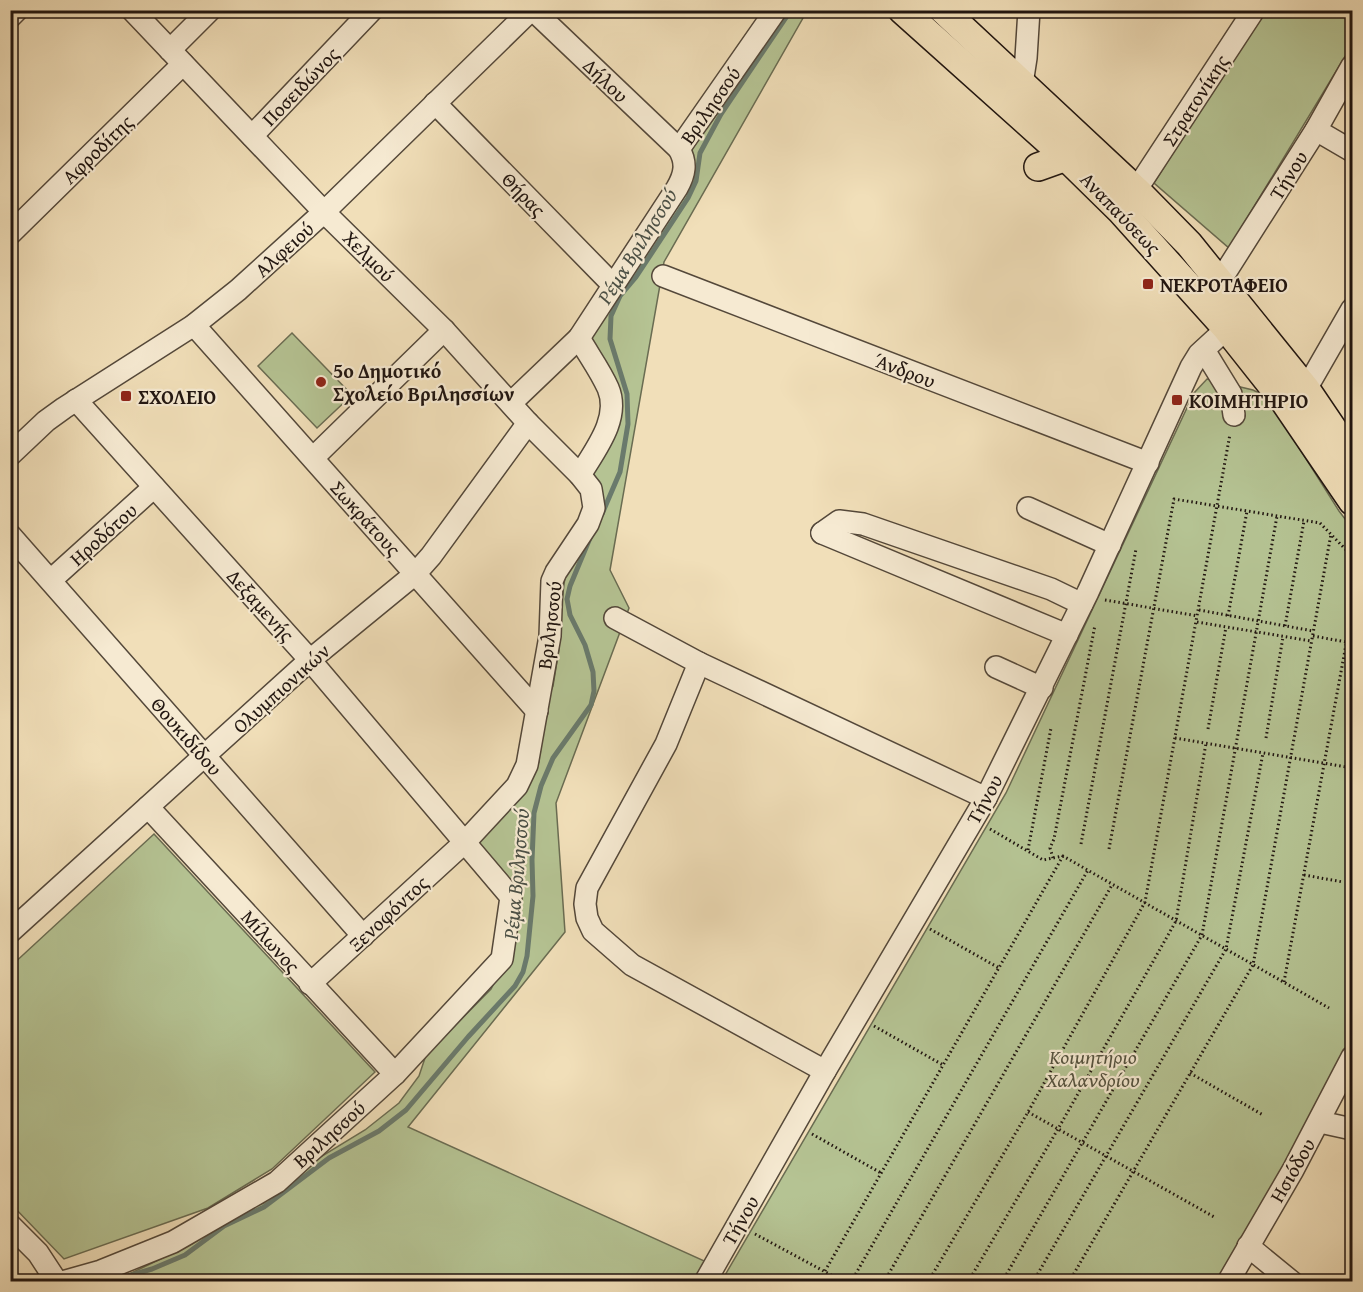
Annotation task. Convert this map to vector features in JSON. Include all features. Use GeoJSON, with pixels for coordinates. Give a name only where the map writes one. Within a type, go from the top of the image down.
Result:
{"type":"FeatureCollection","features":[{"type":"Feature","properties":{"kind":"main road","name":"Αναπαύσεως"},"geometry":{"type":"LineString","coordinates":[[902,10],[991,99],[1066,157],[1306,389],[1353,457]]}},
{"type":"Feature","properties":{"kind":"main road","name":"Αναπαύσεως"},"geometry":{"type":"LineString","coordinates":[[943,10],[1136,190],[1190,244],[1220,281],[1236,320],[1328,468],[1353,501]]}},
{"type":"Feature","properties":{"kind":"main road"},"geometry":{"type":"LineString","coordinates":[[1038,166],[1066,157]]}},
{"type":"Feature","properties":{"kind":"street"},"geometry":{"type":"LineString","coordinates":[[10,16],[17,10]]}},
{"type":"Feature","properties":{"kind":"street","name":"Χελμού"},"geometry":{"type":"LineString","coordinates":[[132,10],[324,212],[444,330],[528,423],[580,475]]}},
{"type":"Feature","properties":{"kind":"street","name":"Αφροδίτης"},"geometry":{"type":"LineString","coordinates":[[10,234],[176,57],[210,10]]}},
{"type":"Feature","properties":{"kind":"street","name":"Ποσειδώνος"},"geometry":{"type":"LineString","coordinates":[[252,136],[372,10]]}},
{"type":"Feature","properties":{"kind":"street","name":"Αλφειού"},"geometry":{"type":"LineString","coordinates":[[11,453],[46,421],[194,324],[238,290],[324,212],[532,10]]}},
{"type":"Feature","properties":{"kind":"street","name":"Δήλου"},"geometry":{"type":"LineString","coordinates":[[532,10],[679,149]]}},
{"type":"Feature","properties":{"kind":"street","name":"Βριλησσού"},"geometry":{"type":"LineString","coordinates":[[579,338],[681,181],[686,160],[679,149],[776,10]]}},
{"type":"Feature","properties":{"kind":"street"},"geometry":{"type":"LineString","coordinates":[[1022,84],[1029,10]]}},
{"type":"Feature","properties":{"kind":"street","name":"Στρατονίκης"},"geometry":{"type":"LineString","coordinates":[[1136,190],[1254,10]]}},
{"type":"Feature","properties":{"kind":"street","name":"Τήνου"},"geometry":{"type":"LineString","coordinates":[[1220,281],[1316,130],[1353,66]]}},
{"type":"Feature","properties":{"kind":"street","name":"Θήρας"},"geometry":{"type":"LineString","coordinates":[[435,103],[613,285]]}},
{"type":"Feature","properties":{"kind":"street"},"geometry":{"type":"LineString","coordinates":[[1316,130],[1353,151]]}},
{"type":"Feature","properties":{"kind":"street","name":"Άνδρου"},"geometry":{"type":"LineString","coordinates":[[663,276],[1148,463]]}},
{"type":"Feature","properties":{"kind":"street"},"geometry":{"type":"LineString","coordinates":[[1306,389],[1353,309]]}},
{"type":"Feature","properties":{"kind":"street","name":"Τήνου"},"geometry":{"type":"LineString","coordinates":[[705,1281],[825,1071],[986,798],[1067,635],[1091,598],[1110,545],[1191,367],[1204,350],[1236,320]]}},
{"type":"Feature","properties":{"kind":"street","name":"Σωκράτους"},"geometry":{"type":"LineString","coordinates":[[194,324],[537,711]]}},
{"type":"Feature","properties":{"kind":"street"},"geometry":{"type":"LineString","coordinates":[[313,458],[444,330]]}},
{"type":"Feature","properties":{"kind":"street"},"geometry":{"type":"LineString","coordinates":[[511,403],[579,338],[608,389],[611,403],[604,436],[580,475]]}},
{"type":"Feature","properties":{"kind":"street"},"geometry":{"type":"LineString","coordinates":[[1204,350],[1231,394],[1234,415]]}},
{"type":"Feature","properties":{"kind":"street","name":"Δεξαμενής"},"geometry":{"type":"LineString","coordinates":[[76,400],[310,660],[511,897]]}},
{"type":"Feature","properties":{"kind":"street","name":"Ολυμπιονικών"},"geometry":{"type":"LineString","coordinates":[[10,932],[310,660],[415,574],[431,556],[528,423]]}},
{"type":"Feature","properties":{"kind":"street","name":"Βριλησσού"},"geometry":{"type":"LineString","coordinates":[[465,842],[517,786],[527,765],[550,636],[552,581],[588,524],[594,508],[591,489],[580,475]]}},
{"type":"Feature","properties":{"kind":"street","name":"Ηροδότου"},"geometry":{"type":"LineString","coordinates":[[51,580],[154,487]]}},
{"type":"Feature","properties":{"kind":"street"},"geometry":{"type":"LineString","coordinates":[[1028,508],[1110,545]]}},
{"type":"Feature","properties":{"kind":"street"},"geometry":{"type":"LineString","coordinates":[[1067,635],[822,533],[839,521],[863,524],[1051,589],[1091,598]]}},
{"type":"Feature","properties":{"kind":"street","name":"Θουκιδίδου"},"geometry":{"type":"LineString","coordinates":[[10,535],[363,936]]}},
{"type":"Feature","properties":{"kind":"street"},"geometry":{"type":"LineString","coordinates":[[615,618],[699,663],[986,798]]}},
{"type":"Feature","properties":{"kind":"street"},"geometry":{"type":"LineString","coordinates":[[699,663],[666,744],[587,888],[585,904],[587,918],[593,931],[632,964],[825,1071]]}},
{"type":"Feature","properties":{"kind":"street"},"geometry":{"type":"LineString","coordinates":[[996,667],[1042,688]]}},
{"type":"Feature","properties":{"kind":"street","name":"Μίλωνος"},"geometry":{"type":"LineString","coordinates":[[148,807],[394,1074]]}},
{"type":"Feature","properties":{"kind":"street","name":"Ξενοφόντος"},"geometry":{"type":"LineString","coordinates":[[310,984],[465,842]]}},
{"type":"Feature","properties":{"kind":"street","name":"Βριλησσού"},"geometry":{"type":"LineString","coordinates":[[62,1281],[107,1276],[173,1242],[277,1182],[394,1074],[502,959],[511,897]]}},
{"type":"Feature","properties":{"kind":"street","name":"Ησιόδου"},"geometry":{"type":"LineString","coordinates":[[1228,1281],[1320,1122],[1353,1057]]}},
{"type":"Feature","properties":{"kind":"street"},"geometry":{"type":"LineString","coordinates":[[1320,1122],[1353,1129]]}},
{"type":"Feature","properties":{"kind":"street"},"geometry":{"type":"LineString","coordinates":[[10,1225],[38,1253],[57,1281]]}},
{"type":"Feature","properties":{"kind":"street"},"geometry":{"type":"LineString","coordinates":[[1248,1246],[1292,1281]]}},
{"type":"Feature","properties":{"kind":"path"},"geometry":{"type":"LineString","coordinates":[[928,1281],[1028,1112],[1144,902],[1234,415]]}},
{"type":"Feature","properties":{"kind":"path"},"geometry":{"type":"LineString","coordinates":[[1109,849],[1174,499],[1320,523],[1353,556]]}},
{"type":"Feature","properties":{"kind":"path"},"geometry":{"type":"LineString","coordinates":[[1228,616],[1247,511]]}},
{"type":"Feature","properties":{"kind":"path"},"geometry":{"type":"LineString","coordinates":[[1002,1281],[1202,935],[1277,516]]}},
{"type":"Feature","properties":{"kind":"path"},"geometry":{"type":"LineString","coordinates":[[1285,626],[1305,520]]}},
{"type":"Feature","properties":{"kind":"path"},"geometry":{"type":"LineString","coordinates":[[1078,1281],[1071,1280],[1253,964],[1331,534]]}},
{"type":"Feature","properties":{"kind":"path"},"geometry":{"type":"LineString","coordinates":[[1081,844],[1136,549]]}},
{"type":"Feature","properties":{"kind":"path"},"geometry":{"type":"LineString","coordinates":[[1091,598],[1198,616]]}},
{"type":"Feature","properties":{"kind":"path"},"geometry":{"type":"LineString","coordinates":[[1199,610],[1313,631]]}},
{"type":"Feature","properties":{"kind":"path"},"geometry":{"type":"LineString","coordinates":[[1284,982],[1353,612]]}},
{"type":"Feature","properties":{"kind":"path"},"geometry":{"type":"LineString","coordinates":[[1053,858],[1050,848],[1054,839],[1095,622]]}},
{"type":"Feature","properties":{"kind":"path"},"geometry":{"type":"LineString","coordinates":[[1197,622],[1311,641]]}},
{"type":"Feature","properties":{"kind":"path"},"geometry":{"type":"LineString","coordinates":[[1208,729],[1227,627]]}},
{"type":"Feature","properties":{"kind":"path"},"geometry":{"type":"LineString","coordinates":[[1266,738],[1283,636]]}},
{"type":"Feature","properties":{"kind":"path"},"geometry":{"type":"LineString","coordinates":[[1312,636],[1353,643]]}},
{"type":"Feature","properties":{"kind":"path"},"geometry":{"type":"LineString","coordinates":[[1028,851],[1051,728]]}},
{"type":"Feature","properties":{"kind":"path"},"geometry":{"type":"LineString","coordinates":[[1175,738],[1353,768]]}},
{"type":"Feature","properties":{"kind":"path"},"geometry":{"type":"LineString","coordinates":[[968,1281],[1058,1129],[1176,921],[1206,743]]}},
{"type":"Feature","properties":{"kind":"path"},"geometry":{"type":"LineString","coordinates":[[1033,1281],[1226,949],[1263,753]]}},
{"type":"Feature","properties":{"kind":"path"},"geometry":{"type":"LineString","coordinates":[[989,829],[1043,860],[1063,856],[1329,1008]]}},
{"type":"Feature","properties":{"kind":"path"},"geometry":{"type":"LineString","coordinates":[[825,1271],[1063,856]]}},
{"type":"Feature","properties":{"kind":"path"},"geometry":{"type":"LineString","coordinates":[[851,1281],[1088,870]]}},
{"type":"Feature","properties":{"kind":"path"},"geometry":{"type":"LineString","coordinates":[[1304,875],[1343,882]]}},
{"type":"Feature","properties":{"kind":"path"},"geometry":{"type":"LineString","coordinates":[[884,1281],[1112,884]]}},
{"type":"Feature","properties":{"kind":"path"},"geometry":{"type":"LineString","coordinates":[[930,928],[999,968]]}},
{"type":"Feature","properties":{"kind":"path"},"geometry":{"type":"LineString","coordinates":[[873,1025],[943,1065]]}},
{"type":"Feature","properties":{"kind":"path"},"geometry":{"type":"LineString","coordinates":[[1190,1072],[1263,1115]]}},
{"type":"Feature","properties":{"kind":"path"},"geometry":{"type":"LineString","coordinates":[[1028,1112],[1216,1218]]}},
{"type":"Feature","properties":{"kind":"path"},"geometry":{"type":"LineString","coordinates":[[810,1133],[881,1173]]}},
{"type":"Feature","properties":{"kind":"path"},"geometry":{"type":"LineString","coordinates":[[752,1232],[844,1281]]}},
{"type":"Feature","properties":{"kind":"green space"},"geometry":{"type":"Polygon","coordinates":[[[781,11],[807,11],[664,262],[610,570],[629,608],[556,803],[565,932],[408,1127],[711,1264],[699,1282],[134,1282],[125,1276],[192,1244],[198,1232],[264,1203],[322,1156],[365,1130],[399,1103],[419,1076],[426,1055],[491,989],[510,952],[512,897],[474,843],[518,797],[539,762],[541,713],[553,686],[559,649],[565,577],[601,500],[602,489],[587,480],[613,428],[587,342],[687,154],[720,110],[781,11]]]}},
{"type":"Feature","properties":{"kind":"green space"},"geometry":{"type":"Polygon","coordinates":[[[1262,11],[1352,11],[1352,45],[1229,248],[1154,183],[1262,11]]]}},
{"type":"Feature","properties":{"kind":"green space"},"geometry":{"type":"Polygon","coordinates":[[[292,333],[352,395],[317,428],[258,366],[292,333]]]}},
{"type":"Feature","properties":{"kind":"green space","name":"Κοιμητήριο Χαλανδρίου"},"geometry":{"type":"Polygon","coordinates":[[[1207,379],[1253,390],[1267,397],[1352,528],[1352,1037],[1346,1054],[1219,1281],[721,1282],[1006,793],[1194,393],[1207,379]]]}},
{"type":"Feature","properties":{"kind":"green space"},"geometry":{"type":"Polygon","coordinates":[[[154,834],[375,1072],[272,1169],[208,1208],[64,1259],[11,1204],[11,966],[154,834]]]}},
{"type":"Feature","properties":{"kind":"waterway","name":"Ρέμα Βριλησσού"},"geometry":{"type":"LineString","coordinates":[[602,514],[620,472],[628,424],[627,394],[610,339],[611,316],[620,296],[636,277],[688,198],[696,181],[700,153],[721,114],[791,10]]}},
{"type":"Feature","properties":{"kind":"waterway","name":"Ρέμα Βριλησσού"},"geometry":{"type":"LineString","coordinates":[[107,1282],[152,1269],[185,1255],[224,1226],[264,1207],[329,1158],[379,1131],[406,1110],[515,986],[523,972],[527,956],[533,896],[534,813],[541,786],[553,758],[591,705],[594,691],[593,672],[585,645],[570,615],[567,599],[590,538]]}},
{"type":"Feature","properties":{"kind":"place","name":"ΝΕΚΡΟΤΑΦΕΙΟ"},"geometry":{"type":"Point","coordinates":[1148,284]}},
{"type":"Feature","properties":{"kind":"place","name":"5ο Δημοτικό Σχολείο Βριλησσίων"},"geometry":{"type":"Point","coordinates":[321,382]}},
{"type":"Feature","properties":{"kind":"place","name":"ΣΧΟΛΕΙΟ"},"geometry":{"type":"Point","coordinates":[126,396]}},
{"type":"Feature","properties":{"kind":"place","name":"ΚΟΙΜΗΤΗΡΙΟ"},"geometry":{"type":"Point","coordinates":[1177,400]}}]}
